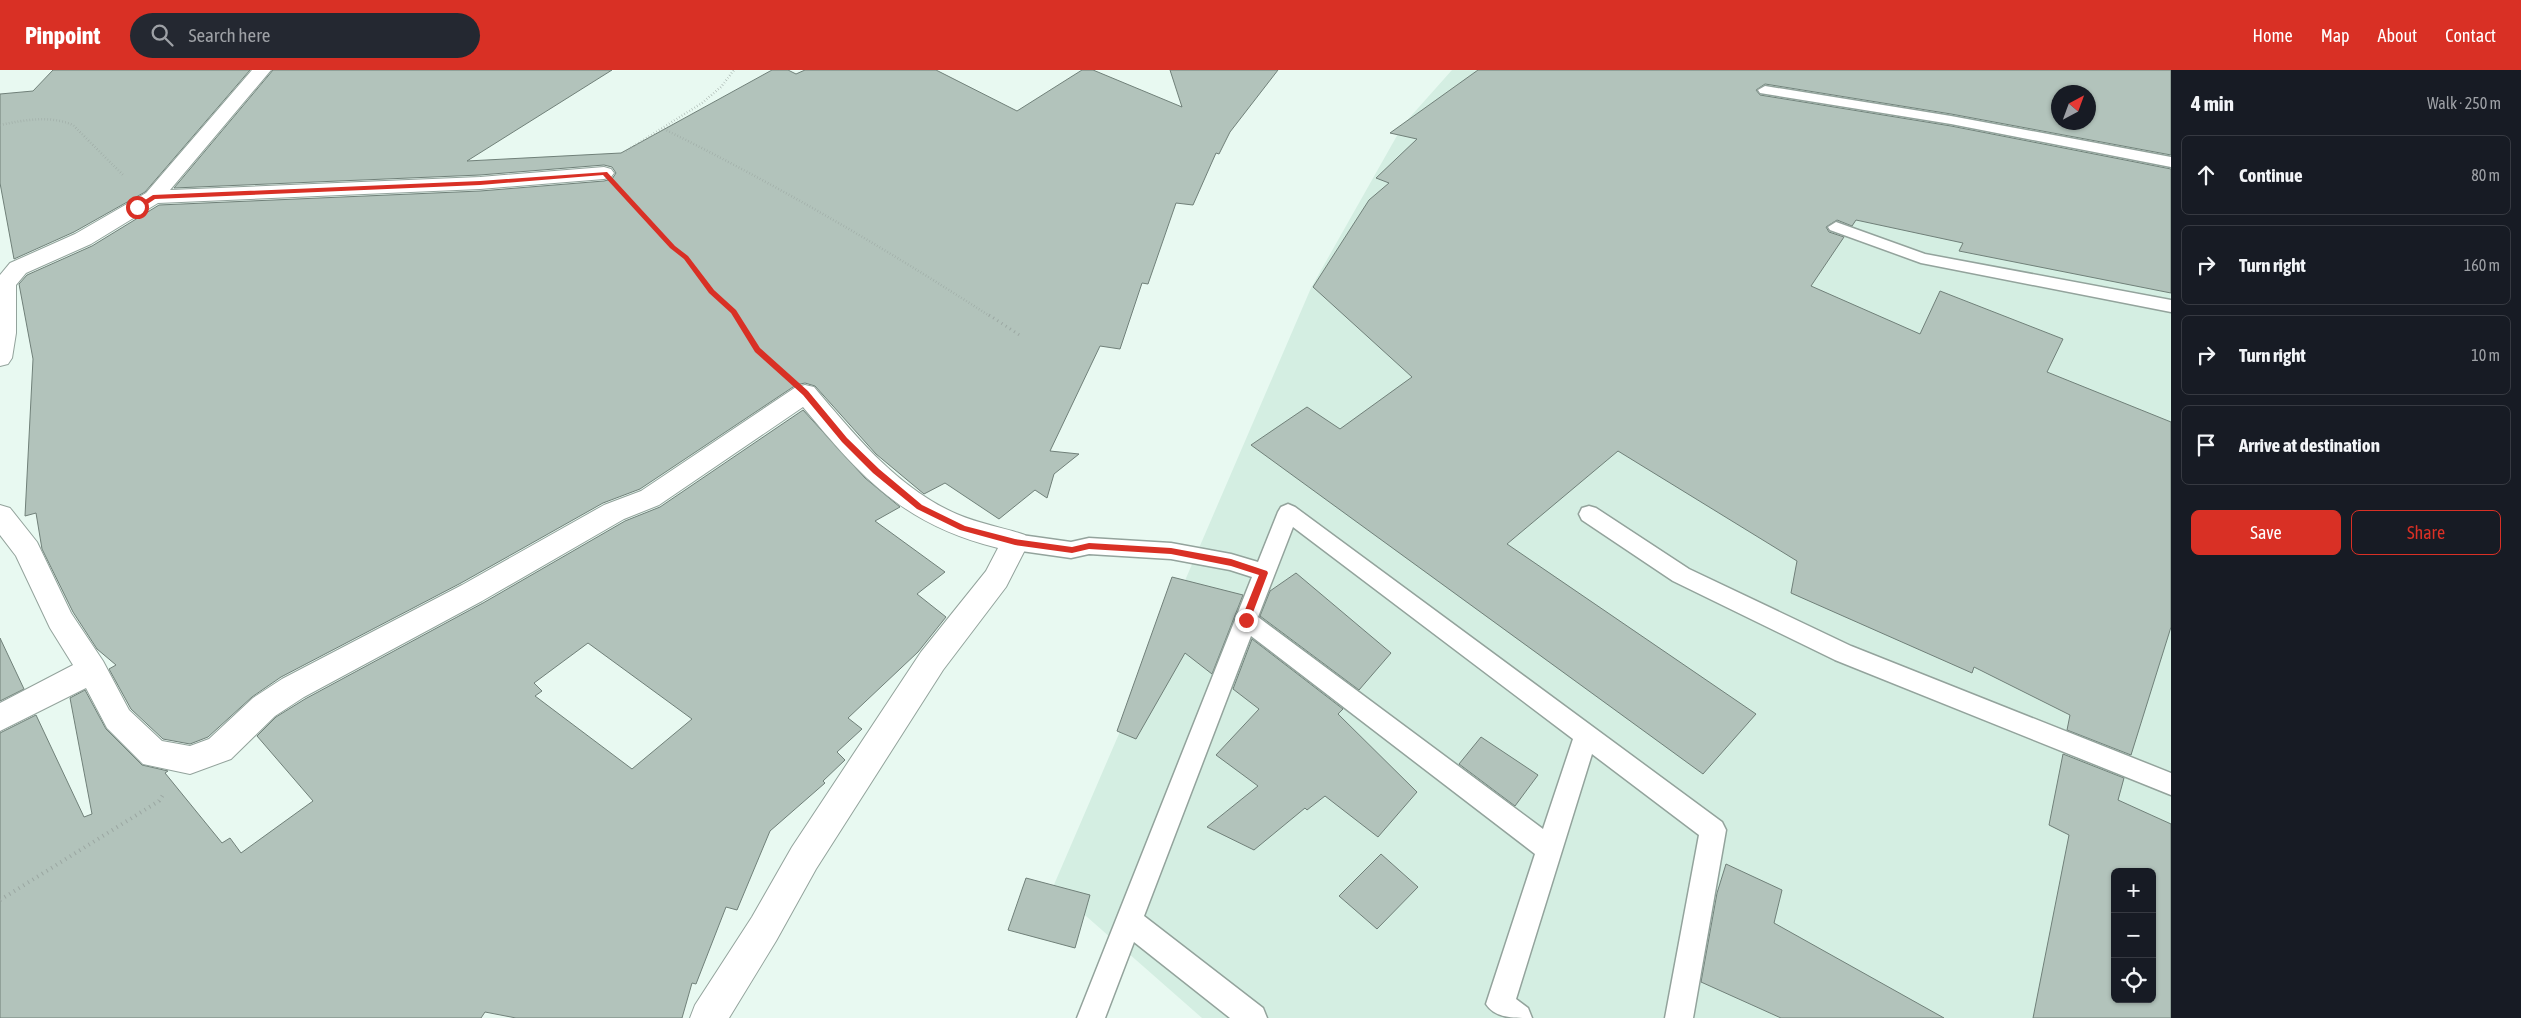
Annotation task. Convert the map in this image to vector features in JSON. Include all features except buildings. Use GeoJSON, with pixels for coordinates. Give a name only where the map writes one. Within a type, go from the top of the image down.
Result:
{"type":"FeatureCollection","features":[{"type":"Feature","properties":{"kind":"street"},"geometry":{"type":"LineString","coordinates":[[0,358],[4,333],[5,284],[18,268],[83,239],[153,197],[262,70]]}},
{"type":"Feature","properties":{"kind":"street"},"geometry":{"type":"LineString","coordinates":[[153,197],[480,183],[604,173]]}},
{"type":"Feature","properties":{"kind":"street"},"geometry":{"type":"LineString","coordinates":[[0,515],[27,550],[60,620],[92,670],[118,719],[154,754],[190,760],[220,750],[264,707],[293,688],[472,593],[614,512],[650,498],[805,393],[844,440],[876,471],[920,507],[962,528],[1015,542],[996,579],[959,629],[932,661],[815,842],[708,1018]]}},
{"type":"Feature","properties":{"kind":"street"},"geometry":{"type":"LineString","coordinates":[[0,718],[92,670]]}},
{"type":"Feature","properties":{"kind":"lane"},"geometry":{"type":"LineString","coordinates":[[1764,90],[1951,120],[2171,162]]}},
{"type":"Feature","properties":{"kind":"lane"},"geometry":{"type":"LineString","coordinates":[[1836,227],[1921,258],[2171,306]]}},
{"type":"Feature","properties":{"kind":"lane"},"geometry":{"type":"LineString","coordinates":[[1091,1018],[1288,512],[1713,830],[1679,1018]]}},
{"type":"Feature","properties":{"kind":"lane"},"geometry":{"type":"LineString","coordinates":[[1589,514],[1681,575],[1843,652],[2171,784]]}},
{"type":"Feature","properties":{"kind":"lane"},"geometry":{"type":"LineString","coordinates":[[1015,542],[1072,550],[1089,546],[1171,551],[1231,562],[1264,573]]}},
{"type":"Feature","properties":{"kind":"lane"},"geometry":{"type":"LineString","coordinates":[[1246,620],[1550,850]]}},
{"type":"Feature","properties":{"kind":"lane"},"geometry":{"type":"LineString","coordinates":[[1518,1018],[1500,1004],[1586,735]]}},
{"type":"Feature","properties":{"kind":"lane"},"geometry":{"type":"LineString","coordinates":[[1128,920],[1253,1018]]}},
{"type":"Feature","properties":{"kind":"path"},"geometry":{"type":"LineString","coordinates":[[734,70],[728,81],[664,129],[632,145],[604,173],[672,247],[686,258],[712,291],[733,311],[758,350],[805,393]]}},
{"type":"Feature","properties":{"kind":"path"},"geometry":{"type":"LineString","coordinates":[[0,125],[34,119],[54,118],[73,125],[126,178],[153,197]]}},
{"type":"Feature","properties":{"kind":"path"},"geometry":{"type":"LineString","coordinates":[[664,129],[741,167],[899,257],[1021,336]]}},
{"type":"Feature","properties":{"kind":"path"},"geometry":{"type":"LineString","coordinates":[[0,900],[159,801],[190,760]]}},
{"type":"Feature","properties":{"kind":"shaded area"},"geometry":{"type":"Polygon","coordinates":[[[1452,70],[2171,70],[2171,1018],[1202,1018],[1053,887],[1311,288],[1403,125],[1452,70]]]}},
{"type":"Feature","properties":{"kind":"route"},"geometry":{"type":"LineString","coordinates":[[137,207],[153,197],[480,183],[604,173],[620,188],[672,247],[686,258],[712,291],[733,311],[758,350],[805,393],[844,440],[876,471],[920,507],[962,528],[1015,542],[1072,550],[1089,546],[1171,551],[1231,562],[1264,573],[1246,620]]}}]}
